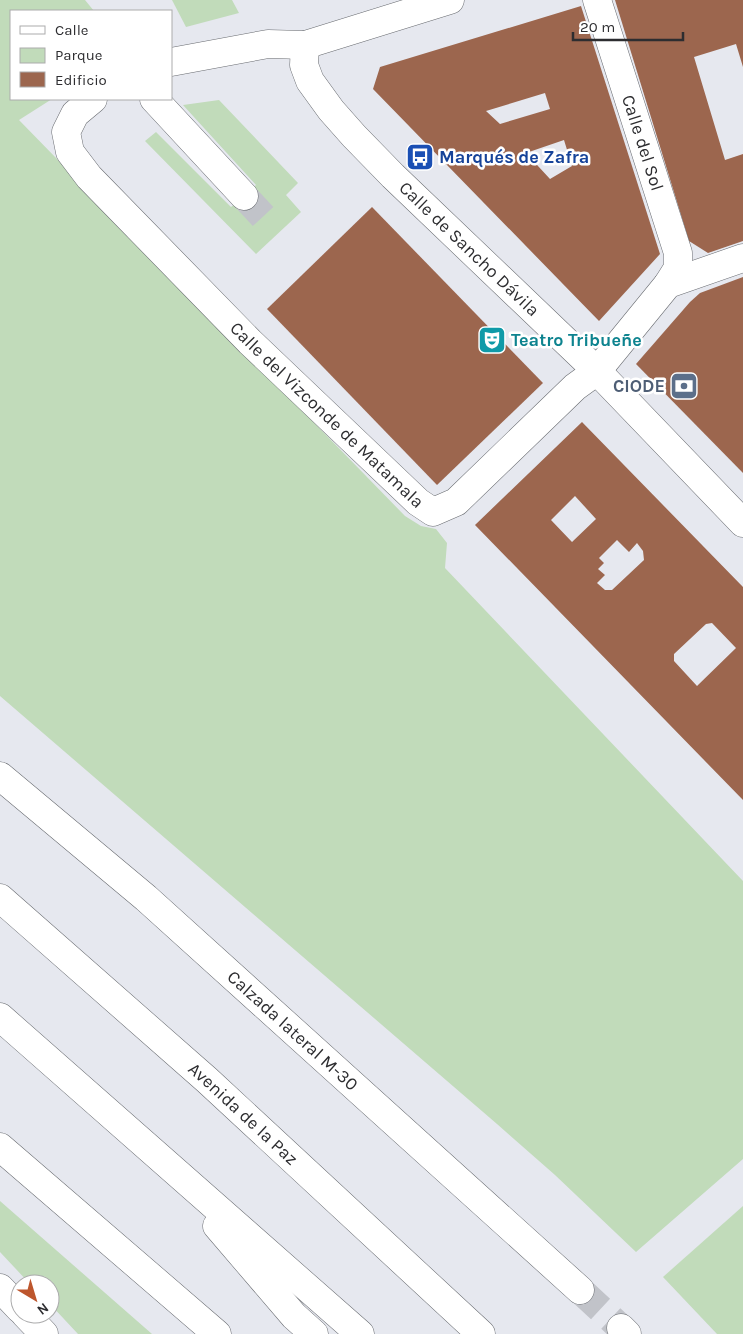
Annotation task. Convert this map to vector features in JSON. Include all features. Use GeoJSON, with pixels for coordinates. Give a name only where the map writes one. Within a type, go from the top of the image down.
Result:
{"type":"FeatureCollection","features":[{"type":"Feature","properties":{"kind":"main road"},"geometry":{"type":"LineString","coordinates":[[172,62],[268,44],[305,45],[450,0]]}},
{"type":"Feature","properties":{"kind":"main road","name":"Calle del Sol"},"geometry":{"type":"LineString","coordinates":[[597,0],[678,253],[678,268],[668,284]]}},
{"type":"Feature","properties":{"kind":"main road","name":"Calle de Sancho Dávila"},"geometry":{"type":"LineString","coordinates":[[305,45],[304,65],[310,81],[331,110],[354,136],[393,176],[597,371],[743,523]]}},
{"type":"Feature","properties":{"kind":"main road","name":"Calle del Vizconde de Matamala"},"geometry":{"type":"LineString","coordinates":[[92,100],[74,114],[66,132],[70,152],[89,177],[250,342],[418,502],[433,512],[456,502],[575,387],[597,371],[668,284]]}},
{"type":"Feature","properties":{"kind":"main road"},"geometry":{"type":"LineString","coordinates":[[155,100],[244,196]]}},
{"type":"Feature","properties":{"kind":"main road"},"geometry":{"type":"LineString","coordinates":[[668,284],[743,258]]}},
{"type":"Feature","properties":{"kind":"main road","name":"Calzada lateral M-30"},"geometry":{"type":"LineString","coordinates":[[0,776],[146,898],[580,1290]]}},
{"type":"Feature","properties":{"kind":"main road","name":"Avenida de la Paz"},"geometry":{"type":"LineString","coordinates":[[0,898],[207,1080],[481,1334]]}},
{"type":"Feature","properties":{"kind":"main road"},"geometry":{"type":"LineString","coordinates":[[0,1017],[360,1334]]}},
{"type":"Feature","properties":{"kind":"main road"},"geometry":{"type":"LineString","coordinates":[[144,1142],[294,1316],[314,1334]]}},
{"type":"Feature","properties":{"kind":"main road"},"geometry":{"type":"LineString","coordinates":[[0,1147],[217,1334]]}},
{"type":"Feature","properties":{"kind":"main road"},"geometry":{"type":"LineString","coordinates":[[0,1288],[10,1298]]}},
{"type":"Feature","properties":{"kind":"main road"},"geometry":{"type":"LineString","coordinates":[[34,1324],[44,1334]]}},
{"type":"Feature","properties":{"kind":"green space"},"geometry":{"type":"Polygon","coordinates":[[[0,0],[85,0],[93,10],[10,10],[10,100],[50,100],[19,120],[405,516],[421,526],[436,529],[447,543],[445,568],[743,881],[743,1159],[636,1252],[555,1175],[497,1124],[0,696],[0,0]]]}},
{"type":"Feature","properties":{"kind":"green space"},"geometry":{"type":"Polygon","coordinates":[[[172,0],[232,0],[239,13],[186,27],[172,0]]]}},
{"type":"Feature","properties":{"kind":"green space"},"geometry":{"type":"Polygon","coordinates":[[[219,100],[298,183],[286,195],[301,212],[256,254],[145,141],[156,132],[231,207],[256,185],[183,105],[219,100]]]}},
{"type":"Feature","properties":{"kind":"green space"},"geometry":{"type":"Polygon","coordinates":[[[0,1201],[152,1334],[78,1334],[60,1315],[60,1274],[21,1274],[0,1252],[0,1201]]]}},
{"type":"Feature","properties":{"kind":"green space"},"geometry":{"type":"Polygon","coordinates":[[[743,1206],[743,1334],[717,1334],[663,1277],[743,1206]]]}},
{"type":"Feature","properties":{"kind":"building"},"geometry":{"type":"Polygon","coordinates":[[[615,0],[743,0],[743,67],[736,44],[694,57],[725,160],[743,154],[743,241],[708,253],[689,241],[615,0]]]}},
{"type":"Feature","properties":{"kind":"building"},"geometry":{"type":"Polygon","coordinates":[[[581,6],[660,254],[599,321],[373,89],[380,67],[581,6]],[[545,93],[486,111],[500,124],[550,109],[545,93]],[[564,140],[526,153],[550,179],[572,166],[564,140]]]}},
{"type":"Feature","properties":{"kind":"building"},"geometry":{"type":"Polygon","coordinates":[[[372,207],[543,383],[437,485],[267,309],[372,207]]]}},
{"type":"Feature","properties":{"kind":"building"},"geometry":{"type":"Polygon","coordinates":[[[743,277],[743,473],[636,364],[700,293],[743,277]]]}},
{"type":"Feature","properties":{"kind":"building"},"geometry":{"type":"Polygon","coordinates":[[[582,422],[743,587],[743,800],[475,525],[582,422]],[[575,496],[551,520],[572,542],[596,519],[575,496]],[[617,540],[599,558],[604,563],[598,569],[605,575],[597,583],[605,590],[612,590],[644,560],[643,551],[637,543],[629,552],[617,540]],[[712,623],[706,624],[674,654],[674,661],[697,686],[736,648],[712,623]]]}},
{"type":"Feature","properties":{"kind":"tunnel"},"geometry":{"type":"LineString","coordinates":[[244,196],[271,225]]}},
{"type":"Feature","properties":{"kind":"tunnel"},"geometry":{"type":"LineString","coordinates":[[580,1290],[621,1328]]}},
{"type":"Feature","properties":{"kind":"place","name":"Marqués de Zafra"},"geometry":{"type":"Point","coordinates":[420,157]}},
{"type":"Feature","properties":{"kind":"place","name":"Teatro Tribueñe"},"geometry":{"type":"Point","coordinates":[492,340]}},
{"type":"Feature","properties":{"kind":"place","name":"CIODE"},"geometry":{"type":"Point","coordinates":[684,386]}}]}
